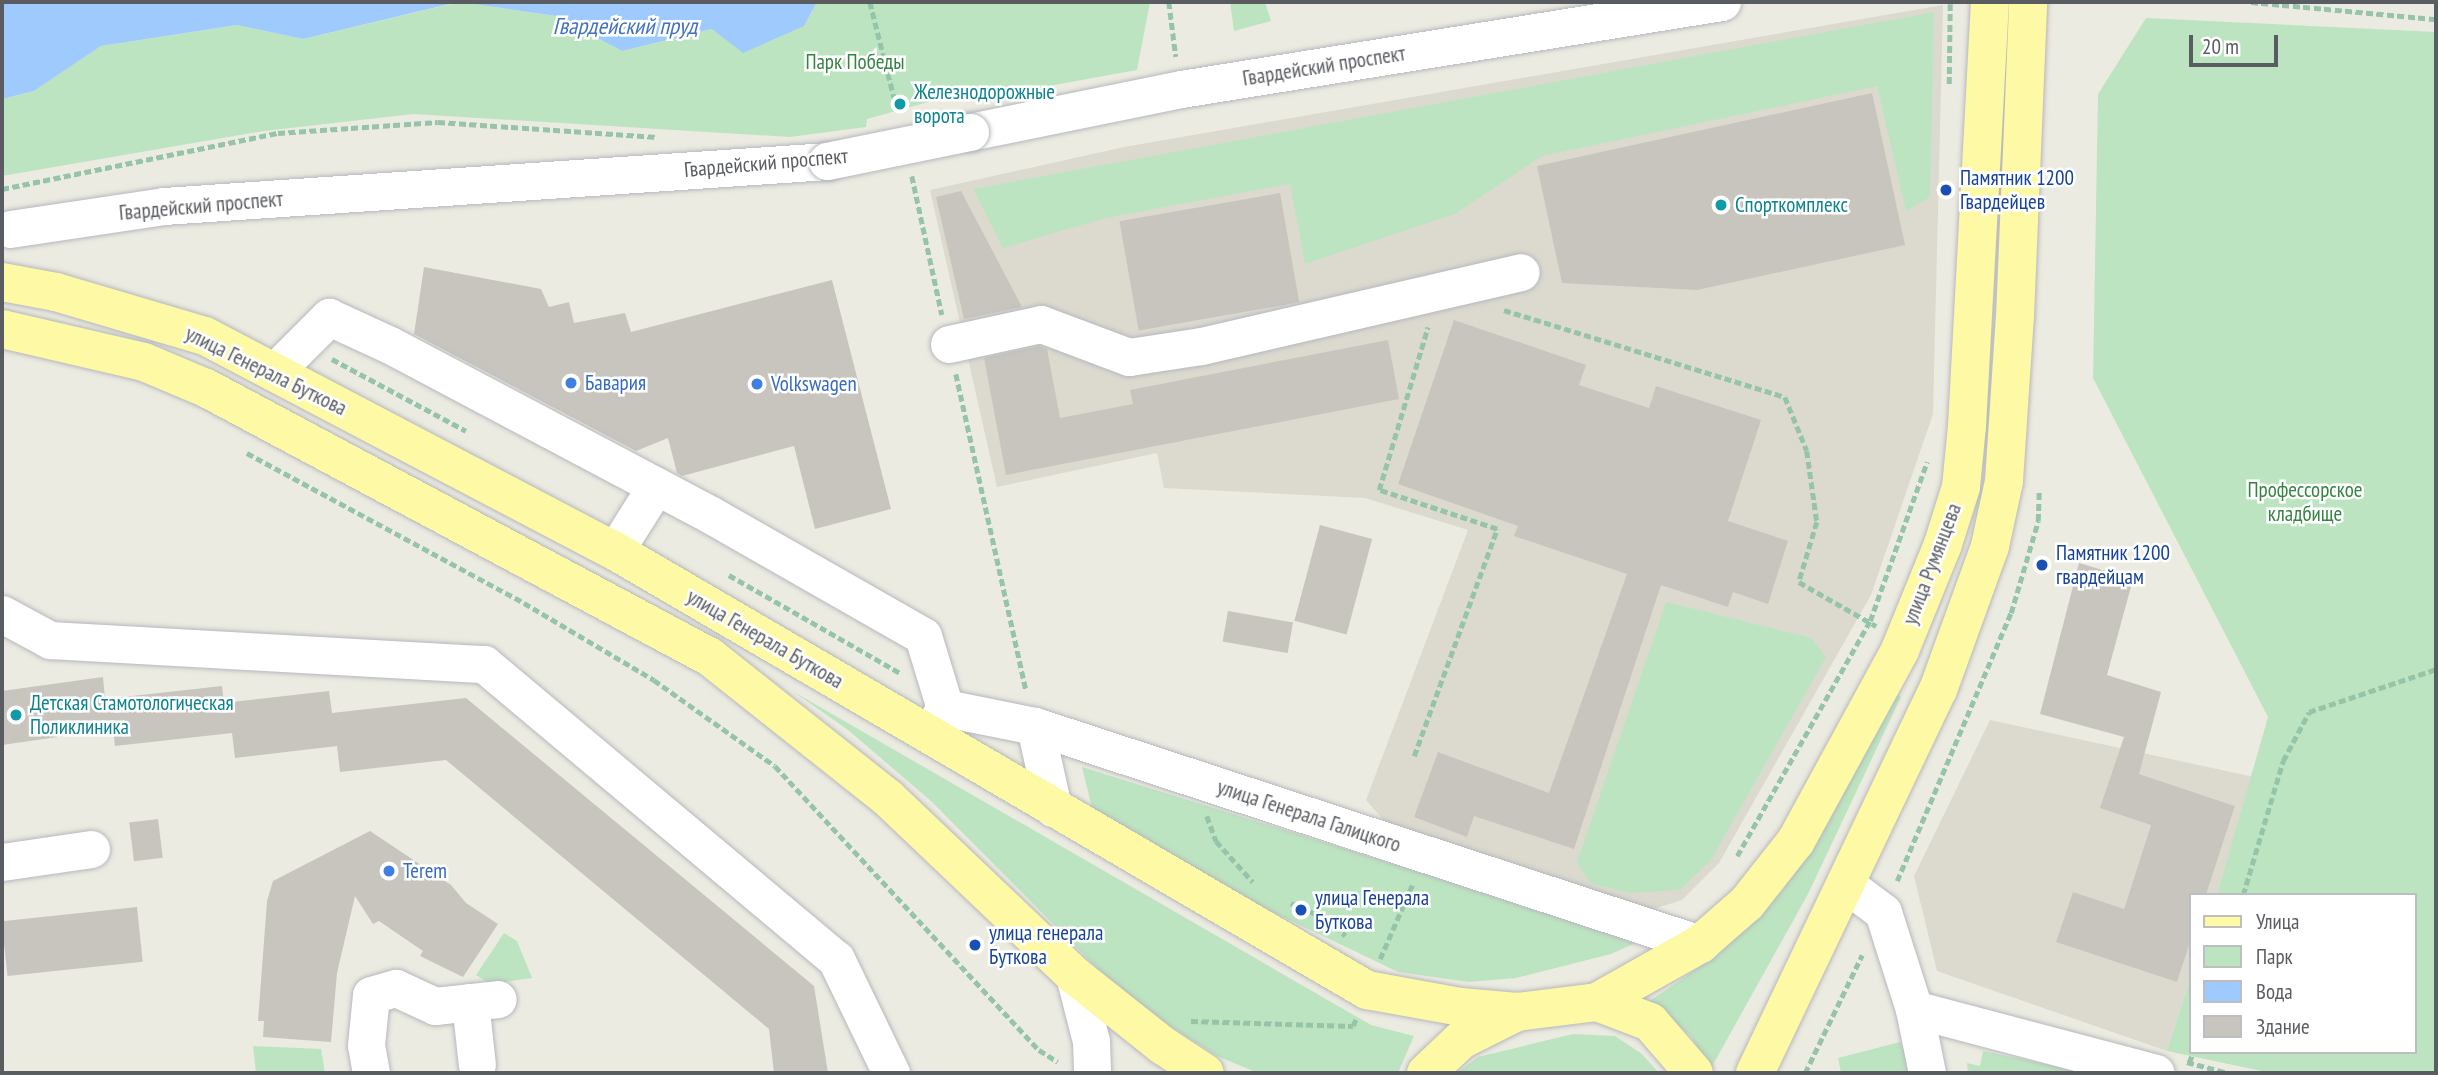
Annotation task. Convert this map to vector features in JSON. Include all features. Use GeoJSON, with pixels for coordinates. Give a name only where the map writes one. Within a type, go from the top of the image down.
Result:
{"type":"FeatureCollection","features":[{"type":"Feature","properties":{"kind":"main road","name":"улица Румянцева"},"geometry":{"type":"LineString","coordinates":[[1597,1002],[1700,944],[1747,903],[1796,841],[1900,650],[1961,487],[1967,426],[1990,2]]}},
{"type":"Feature","properties":{"kind":"main road","name":"улица Румянцева"},"geometry":{"type":"LineString","coordinates":[[1755,1073],[1847,885],[1937,690],[1990,547],[2004,481],[2015,317],[2028,2]]}},
{"type":"Feature","properties":{"kind":"main road","name":"улица Генерала Буткова"},"geometry":{"type":"LineString","coordinates":[[2,282],[56,292],[205,336],[937,721],[1053,807],[1367,973],[1448,1006],[1517,1012]]}},
{"type":"Feature","properties":{"kind":"main road","name":"улица Генерала Буткова"},"geometry":{"type":"LineString","coordinates":[[2,329],[144,362],[206,388],[710,657],[888,798],[1074,975],[1149,1035],[1205,1073]]}},
{"type":"Feature","properties":{"kind":"main road"},"geometry":{"type":"LineString","coordinates":[[1426,1073],[1461,1040],[1517,1012],[1597,1002],[1650,1022],[1688,1060],[1694,1073]]}},
{"type":"Feature","properties":{"kind":"street","name":"Гвардейский проспект"},"geometry":{"type":"LineString","coordinates":[[10,229],[164,206],[827,161],[1181,89],[1722,2]]}},
{"type":"Feature","properties":{"kind":"street"},"geometry":{"type":"LineString","coordinates":[[949,344],[1041,324],[1129,357],[1201,346],[1521,272]]}},
{"type":"Feature","properties":{"kind":"street"},"geometry":{"type":"LineString","coordinates":[[274,372],[329,317],[656,486],[923,636],[937,721]]}},
{"type":"Feature","properties":{"kind":"street"},"geometry":{"type":"LineString","coordinates":[[615,551],[656,486]]}},
{"type":"Feature","properties":{"kind":"street"},"geometry":{"type":"LineString","coordinates":[[2,614],[50,640],[484,664],[836,959],[891,1073]]}},
{"type":"Feature","properties":{"kind":"street","name":"улица Генерала Галицкого"},"geometry":{"type":"LineString","coordinates":[[937,721],[1035,726],[1700,944]]}},
{"type":"Feature","properties":{"kind":"street"},"geometry":{"type":"LineString","coordinates":[[1035,726],[1053,807]]}},
{"type":"Feature","properties":{"kind":"street"},"geometry":{"type":"LineString","coordinates":[[2,862],[91,849]]}},
{"type":"Feature","properties":{"kind":"street"},"geometry":{"type":"LineString","coordinates":[[1847,885],[1893,900],[1927,1073]]}},
{"type":"Feature","properties":{"kind":"street"},"geometry":{"type":"LineString","coordinates":[[1074,975],[1091,1041],[1080,1070]]}},
{"type":"Feature","properties":{"kind":"street"},"geometry":{"type":"LineString","coordinates":[[372,1073],[366,1045],[371,995],[396,988],[435,1006],[484,1001],[477,1065]]}},
{"type":"Feature","properties":{"kind":"street"},"geometry":{"type":"LineString","coordinates":[[1913,1009],[2174,1065]]}},
{"type":"Feature","properties":{"kind":"path"},"geometry":{"type":"LineString","coordinates":[[1169,2],[1181,89]]}},
{"type":"Feature","properties":{"kind":"path"},"geometry":{"type":"LineString","coordinates":[[2251,2],[2436,19]]}},
{"type":"Feature","properties":{"kind":"path"},"geometry":{"type":"LineString","coordinates":[[1948,97],[1950,4]]}},
{"type":"Feature","properties":{"kind":"path"},"geometry":{"type":"LineString","coordinates":[[2,189],[278,133],[438,122],[665,137]]}},
{"type":"Feature","properties":{"kind":"path"},"geometry":{"type":"LineString","coordinates":[[1502,310],[1785,397],[1807,452],[1817,522],[1799,582],[1870,621]]}},
{"type":"Feature","properties":{"kind":"path"},"geometry":{"type":"LineString","coordinates":[[1414,756],[1497,529],[1379,490],[1432,313]]}},
{"type":"Feature","properties":{"kind":"path"},"geometry":{"type":"LineString","coordinates":[[247,453],[524,603],[654,680],[775,766],[1039,1050],[1080,1070]]}},
{"type":"Feature","properties":{"kind":"path"},"geometry":{"type":"LineString","coordinates":[[1733,863],[1870,621],[1928,458]]}},
{"type":"Feature","properties":{"kind":"path"},"geometry":{"type":"LineString","coordinates":[[1805,1073],[1893,900],[1899,877],[2011,613],[2038,521]]}},
{"type":"Feature","properties":{"kind":"path"},"geometry":{"type":"LineString","coordinates":[[2244,893],[2283,761],[2309,712],[2436,669]]}},
{"type":"Feature","properties":{"kind":"path"},"geometry":{"type":"LineString","coordinates":[[1205,807],[1216,841],[1261,890]]}},
{"type":"Feature","properties":{"kind":"path"},"geometry":{"type":"LineString","coordinates":[[1149,1035],[1162,1021],[1353,1026],[1367,973],[1377,965],[1426,854]]}},
{"type":"Feature","properties":{"kind":"path"},"geometry":{"type":"LineString","coordinates":[[1893,900],[1899,877]]}},
{"type":"Feature","properties":{"kind":"path"},"geometry":{"type":"LineString","coordinates":[[1283,900],[1327,919],[1357,946]]}},
{"type":"Feature","properties":{"kind":"path"},"geometry":{"type":"LineString","coordinates":[[2174,1065],[2190,1054]]}},
{"type":"Feature","properties":{"kind":"path"},"geometry":{"type":"LineString","coordinates":[[2174,1065],[2228,1073]]}},
{"type":"Feature","properties":{"kind":"shaded area"},"geometry":{"type":"Polygon","coordinates":[[[1943,5],[1933,414],[1871,595],[1719,863],[1682,900],[1648,911],[1387,824],[1366,800],[1468,530],[1365,498],[1164,488],[1157,453],[997,487],[930,190],[1124,147],[1943,5]]]}},
{"type":"Feature","properties":{"kind":"shaded area"},"geometry":{"type":"Polygon","coordinates":[[[1990,720],[2254,777],[2218,893],[2207,893],[2235,806],[2114,766],[2151,825],[2124,909],[2177,982],[2190,943],[2190,979],[2167,1051],[1937,971],[1914,876],[1990,720]]]}},
{"type":"Feature","properties":{"kind":"green space","name":"Парк Победы"},"geometry":{"type":"Polygon","coordinates":[[[460,2],[556,16],[622,51],[712,29],[804,26],[817,2],[1150,2],[1137,70],[967,101],[964,94],[946,97],[867,119],[866,127],[790,137],[413,114],[264,131],[2,176],[2,99],[34,91],[101,46],[237,25],[303,39],[460,2]]]}},
{"type":"Feature","properties":{"kind":"green space"},"geometry":{"type":"Polygon","coordinates":[[[1230,2],[1265,2],[1271,21],[1234,31],[1230,2]]]}},
{"type":"Feature","properties":{"kind":"green space"},"geometry":{"type":"Polygon","coordinates":[[[1934,12],[1930,197],[1906,211],[1877,86],[1542,156],[1455,214],[1305,264],[1290,184],[1106,218],[1003,248],[973,189],[1934,12]]]}},
{"type":"Feature","properties":{"kind":"green space","name":"Профессорское кладбище"},"geometry":{"type":"Polygon","coordinates":[[[2146,18],[2436,32],[2436,1073],[2271,1073],[2167,1051],[2190,979],[2190,1054],[2417,1054],[2417,893],[2218,893],[2268,717],[2093,378],[2098,94],[2146,18]]]}},
{"type":"Feature","properties":{"kind":"green space"},"geometry":{"type":"Polygon","coordinates":[[[1666,602],[1811,638],[1826,657],[1711,860],[1680,890],[1629,893],[1590,883],[1577,862],[1666,602]]]}},
{"type":"Feature","properties":{"kind":"green space"},"geometry":{"type":"Polygon","coordinates":[[[794,692],[1371,1025],[1414,1036],[1398,1073],[1258,1073],[1217,1056],[1162,1021],[1109,980],[931,801],[848,730],[794,692]]]}},
{"type":"Feature","properties":{"kind":"green space"},"geometry":{"type":"Polygon","coordinates":[[[1897,693],[1901,697],[1808,894],[1710,1070],[1691,1036],[1648,1002],[1719,954],[1783,890],[1897,693]]]}},
{"type":"Feature","properties":{"kind":"green space"},"geometry":{"type":"Polygon","coordinates":[[[1082,767],[1640,941],[1611,954],[1516,978],[1469,982],[1398,972],[1239,896],[1092,808],[1082,767]]]}},
{"type":"Feature","properties":{"kind":"green space"},"geometry":{"type":"Polygon","coordinates":[[[504,933],[517,941],[532,978],[490,984],[476,975],[504,933]]]}},
{"type":"Feature","properties":{"kind":"green space"},"geometry":{"type":"Polygon","coordinates":[[[1573,1034],[1615,1036],[1642,1054],[1659,1073],[1457,1073],[1478,1057],[1573,1034]]]}},
{"type":"Feature","properties":{"kind":"green space"},"geometry":{"type":"Polygon","coordinates":[[[1900,1042],[1914,1073],[1841,1073],[1838,1058],[1900,1042]]]}},
{"type":"Feature","properties":{"kind":"green space"},"geometry":{"type":"Polygon","coordinates":[[[253,1046],[321,1049],[325,1073],[256,1073],[253,1046]]]}},
{"type":"Feature","properties":{"kind":"green space"},"geometry":{"type":"Polygon","coordinates":[[[1983,1051],[2087,1073],[1968,1073],[1967,1063],[1980,1066],[1983,1051]]]}},
{"type":"Feature","properties":{"kind":"water"},"geometry":{"type":"Polygon","coordinates":[[[2,2],[458,2],[303,39],[237,25],[101,46],[34,91],[2,99],[2,2]]]}},
{"type":"Feature","properties":{"kind":"water","name":"Гвардейский пруд"},"geometry":{"type":"Polygon","coordinates":[[[460,2],[817,2],[804,26],[743,53],[712,29],[622,51],[556,16],[460,2]]]}},
{"type":"Feature","properties":{"kind":"building","name":"Спорткомплекс"},"geometry":{"type":"Polygon","coordinates":[[[1872,93],[1905,245],[1697,290],[1562,283],[1537,166],[1872,93]]]}},
{"type":"Feature","properties":{"kind":"building"},"geometry":{"type":"Polygon","coordinates":[[[961,191],[1022,307],[964,319],[936,197],[961,191]]]}},
{"type":"Feature","properties":{"kind":"building"},"geometry":{"type":"Polygon","coordinates":[[[1280,193],[1299,302],[1139,331],[1119,221],[1280,193]]]}},
{"type":"Feature","properties":{"kind":"building","name":"Volkswagen"},"geometry":{"type":"Polygon","coordinates":[[[424,267],[541,289],[549,307],[569,302],[574,323],[625,313],[631,332],[832,280],[891,509],[815,529],[794,446],[682,476],[677,473],[668,438],[636,451],[414,334],[424,267]]]}},
{"type":"Feature","properties":{"kind":"building"},"geometry":{"type":"Polygon","coordinates":[[[1454,320],[1586,365],[1579,385],[1649,408],[1656,386],[1761,420],[1728,521],[1788,541],[1768,604],[1733,592],[1728,607],[1661,585],[1574,849],[1474,816],[1467,837],[1414,817],[1438,752],[1549,793],[1627,574],[1514,536],[1518,526],[1398,484],[1454,320]]]}},
{"type":"Feature","properties":{"kind":"building"},"geometry":{"type":"Polygon","coordinates":[[[1388,340],[1399,399],[1006,475],[984,358],[1039,346],[1047,349],[1060,418],[1133,404],[1130,390],[1388,340]]]}},
{"type":"Feature","properties":{"kind":"building"},"geometry":{"type":"Polygon","coordinates":[[[1320,525],[1372,539],[1347,635],[1294,621],[1320,525]]]}},
{"type":"Feature","properties":{"kind":"building"},"geometry":{"type":"Polygon","coordinates":[[[2079,563],[2133,579],[2107,675],[2161,692],[2139,774],[2235,806],[2207,893],[2190,893],[2190,943],[2177,982],[2056,942],[2073,892],[2124,909],[2151,825],[2100,808],[2124,737],[2040,714],[2079,563]]]}},
{"type":"Feature","properties":{"kind":"building"},"geometry":{"type":"Polygon","coordinates":[[[1228,611],[1293,622],[1288,653],[1223,642],[1228,611]]]}},
{"type":"Feature","properties":{"kind":"building"},"geometry":{"type":"Polygon","coordinates":[[[103,677],[105,699],[222,686],[224,703],[329,691],[332,713],[466,698],[814,986],[828,1073],[774,1073],[769,1029],[446,760],[340,772],[337,746],[235,758],[232,733],[115,746],[113,729],[2,745],[2,691],[103,677]]]}},
{"type":"Feature","properties":{"kind":"building"},"geometry":{"type":"Polygon","coordinates":[[[158,819],[163,858],[134,861],[129,823],[158,819]]]}},
{"type":"Feature","properties":{"kind":"building"},"geometry":{"type":"Polygon","coordinates":[[[370,831],[451,885],[466,903],[498,924],[463,977],[420,956],[423,951],[379,921],[373,924],[355,896],[337,973],[331,1042],[263,1037],[264,1021],[258,1021],[267,901],[273,881],[370,831]]]}},
{"type":"Feature","properties":{"kind":"building"},"geometry":{"type":"Polygon","coordinates":[[[137,907],[143,962],[7,976],[2,921],[137,907]]]}},
{"type":"Feature","properties":{"kind":"place","name":"Железнодорожные ворота"},"geometry":{"type":"Point","coordinates":[900,104]}},
{"type":"Feature","properties":{"kind":"place","name":"Памятник 1200 Гвардейцев"},"geometry":{"type":"Point","coordinates":[1946,190]}},
{"type":"Feature","properties":{"kind":"place","name":"Спорткомплекс"},"geometry":{"type":"Point","coordinates":[1721,205]}},
{"type":"Feature","properties":{"kind":"place","name":"Бавария"},"geometry":{"type":"Point","coordinates":[571,383]}},
{"type":"Feature","properties":{"kind":"place","name":"Volkswagen"},"geometry":{"type":"Point","coordinates":[757,384]}},
{"type":"Feature","properties":{"kind":"place","name":"Памятник 1200 гвардейцам"},"geometry":{"type":"Point","coordinates":[2042,565]}},
{"type":"Feature","properties":{"kind":"place","name":"Детская Стамотологическая Поликлиника"},"geometry":{"type":"Point","coordinates":[16,715]}},
{"type":"Feature","properties":{"kind":"place","name":"Terem"},"geometry":{"type":"Point","coordinates":[389,871]}},
{"type":"Feature","properties":{"kind":"place","name":"улица Генерала Буткова"},"geometry":{"type":"Point","coordinates":[1301,910]}},
{"type":"Feature","properties":{"kind":"place","name":"улица генерала Буткова"},"geometry":{"type":"Point","coordinates":[975,945]}}]}
